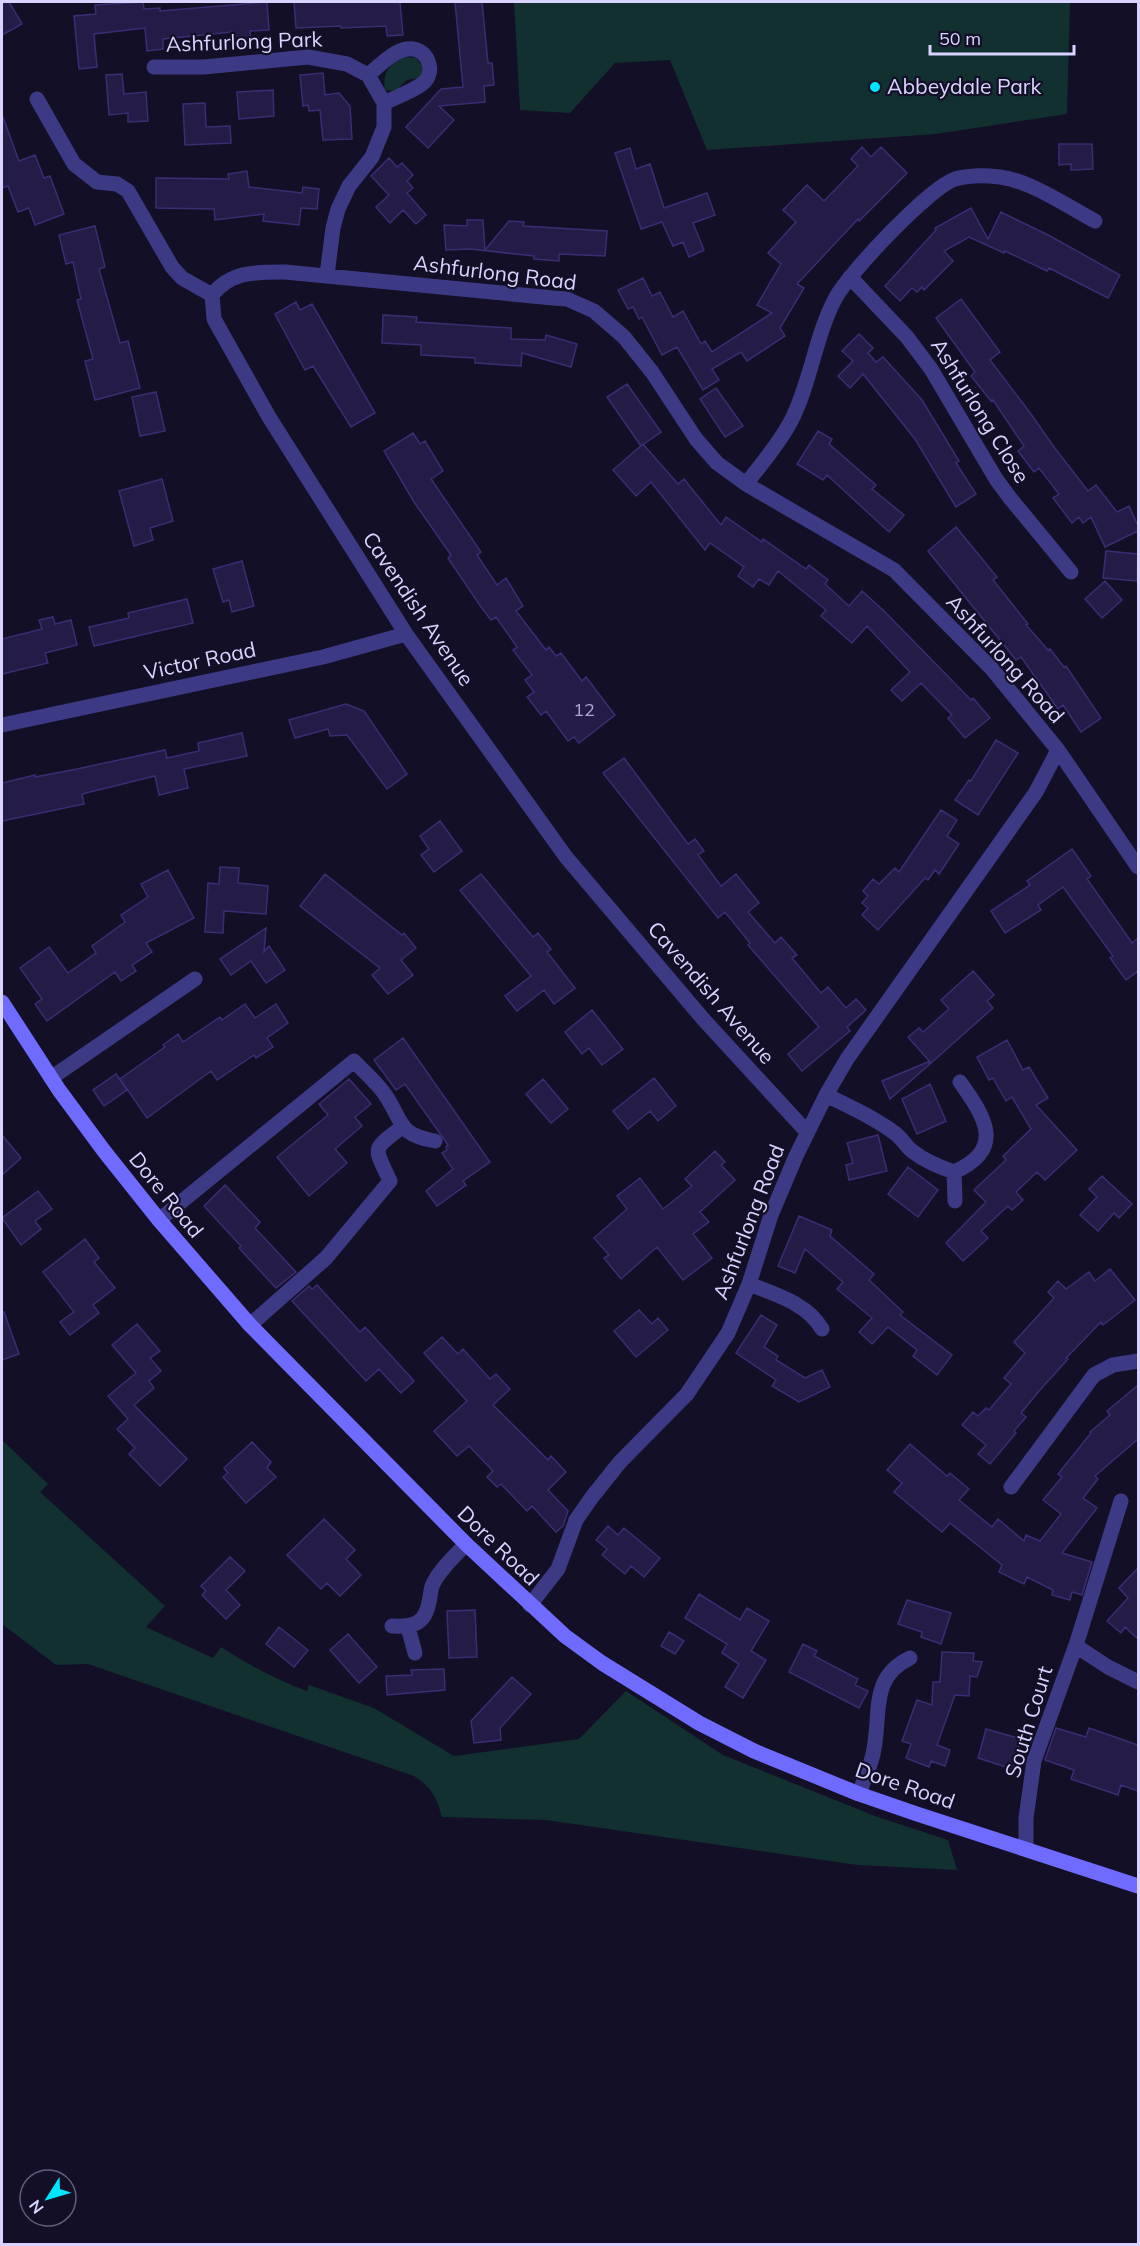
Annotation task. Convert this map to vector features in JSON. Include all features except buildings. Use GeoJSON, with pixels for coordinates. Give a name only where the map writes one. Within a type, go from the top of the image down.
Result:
{"type":"FeatureCollection","features":[{"type":"Feature","properties":{"kind":"street"},"geometry":{"type":"LineString","coordinates":[[327,275],[338,208],[349,186],[375,149],[384,127],[384,103],[368,75],[394,54],[406,49],[415,49],[423,53],[429,61],[428,77],[424,83],[384,103]]}},
{"type":"Feature","properties":{"kind":"street","name":"Ashfurlong Park"},"geometry":{"type":"LineString","coordinates":[[154,67],[204,67],[308,57],[347,64],[368,75]]}},
{"type":"Feature","properties":{"kind":"street"},"geometry":{"type":"LineString","coordinates":[[37,99],[74,164],[98,182],[117,184],[128,190],[172,267],[182,278],[212,295]]}},
{"type":"Feature","properties":{"kind":"street"},"geometry":{"type":"LineString","coordinates":[[746,484],[781,439],[791,422],[799,405],[821,332],[836,296],[849,277],[905,218],[941,186],[969,176],[1013,180],[1095,221]]}},
{"type":"Feature","properties":{"kind":"street","name":"Ashfurlong Road"},"geometry":{"type":"LineString","coordinates":[[212,295],[230,278],[248,272],[285,272],[567,299],[582,305],[603,318],[624,337],[652,372],[705,452],[746,484],[894,570],[992,669],[1058,750],[1036,792],[847,1059],[826,1095],[807,1132],[771,1215],[749,1284],[728,1333],[687,1394],[620,1462],[592,1497],[576,1520],[558,1569],[530,1605]]}},
{"type":"Feature","properties":{"kind":"street","name":"Ashfurlong Close"},"geometry":{"type":"LineString","coordinates":[[849,277],[908,337],[931,369],[1000,485],[1071,572]]}},
{"type":"Feature","properties":{"kind":"street","name":"Cavendish Avenue"},"geometry":{"type":"LineString","coordinates":[[212,295],[214,319],[269,417],[406,634],[566,857],[704,1020],[807,1132]]}},
{"type":"Feature","properties":{"kind":"street","name":"Victor Road"},"geometry":{"type":"LineString","coordinates":[[2,725],[323,657],[406,634]]}},
{"type":"Feature","properties":{"kind":"street"},"geometry":{"type":"LineString","coordinates":[[1058,750],[1138,867]]}},
{"type":"Feature","properties":{"kind":"street"},"geometry":{"type":"LineString","coordinates":[[51,1078],[195,979]]}},
{"type":"Feature","properties":{"kind":"street","name":"Dore Road"},"geometry":{"type":"LineString","coordinates":[[2,1002],[51,1078],[104,1152],[249,1325],[466,1544],[565,1636],[699,1724],[754,1751],[859,1794],[1138,1886]]}},
{"type":"Feature","properties":{"kind":"street"},"geometry":{"type":"LineString","coordinates":[[159,1220],[354,1060],[385,1094],[402,1127],[417,1137],[435,1141]]}},
{"type":"Feature","properties":{"kind":"street"},"geometry":{"type":"LineString","coordinates":[[826,1095],[877,1121],[898,1135],[911,1150],[926,1160],[954,1172],[966,1167],[976,1159],[988,1133],[979,1111],[960,1082]]}},
{"type":"Feature","properties":{"kind":"street"},"geometry":{"type":"LineString","coordinates":[[249,1325],[326,1258],[390,1181],[377,1152],[379,1145],[402,1127]]}},
{"type":"Feature","properties":{"kind":"street"},"geometry":{"type":"LineString","coordinates":[[954,1172],[955,1201]]}},
{"type":"Feature","properties":{"kind":"street"},"geometry":{"type":"LineString","coordinates":[[749,1284],[804,1307],[822,1329]]}},
{"type":"Feature","properties":{"kind":"street"},"geometry":{"type":"LineString","coordinates":[[1011,1487],[1094,1375],[1113,1365],[1138,1360]]}},
{"type":"Feature","properties":{"kind":"street","name":"South Court"},"geometry":{"type":"LineString","coordinates":[[1026,1848],[1027,1807],[1034,1761],[1076,1646],[1121,1501]]}},
{"type":"Feature","properties":{"kind":"street"},"geometry":{"type":"LineString","coordinates":[[392,1626],[408,1627],[423,1618],[429,1605],[432,1585],[466,1544]]}},
{"type":"Feature","properties":{"kind":"street"},"geometry":{"type":"LineString","coordinates":[[408,1627],[415,1653]]}},
{"type":"Feature","properties":{"kind":"street","name":"South Court"},"geometry":{"type":"LineString","coordinates":[[1076,1646],[1108,1667],[1138,1682]]}},
{"type":"Feature","properties":{"kind":"street"},"geometry":{"type":"LineString","coordinates":[[859,1794],[874,1751],[878,1704],[883,1683],[890,1671],[910,1658]]}},
{"type":"Feature","properties":{"kind":"green space","name":"Abbeydale Park"},"geometry":{"type":"Polygon","coordinates":[[[514,2],[1070,2],[1067,114],[936,134],[707,150],[670,60],[615,63],[570,113],[520,110],[514,2]]]}},
{"type":"Feature","properties":{"kind":"green space"},"geometry":{"type":"Polygon","coordinates":[[[406,57],[416,58],[422,66],[422,73],[418,78],[407,80],[395,91],[385,90],[384,84],[388,69],[406,57]]]}},
{"type":"Feature","properties":{"kind":"green space"},"geometry":{"type":"Polygon","coordinates":[[[2,1440],[48,1484],[40,1492],[165,1606],[146,1627],[213,1658],[221,1647],[263,1672],[296,1687],[307,1691],[309,1685],[374,1708],[454,1756],[579,1739],[626,1691],[723,1755],[875,1816],[948,1840],[957,1870],[858,1865],[546,1820],[442,1817],[433,1793],[414,1776],[88,1664],[56,1665],[2,1624],[2,1440]]]}},
{"type":"Feature","properties":{"kind":"place","name":"Abbeydale Park"},"geometry":{"type":"Point","coordinates":[875,87]}}]}
